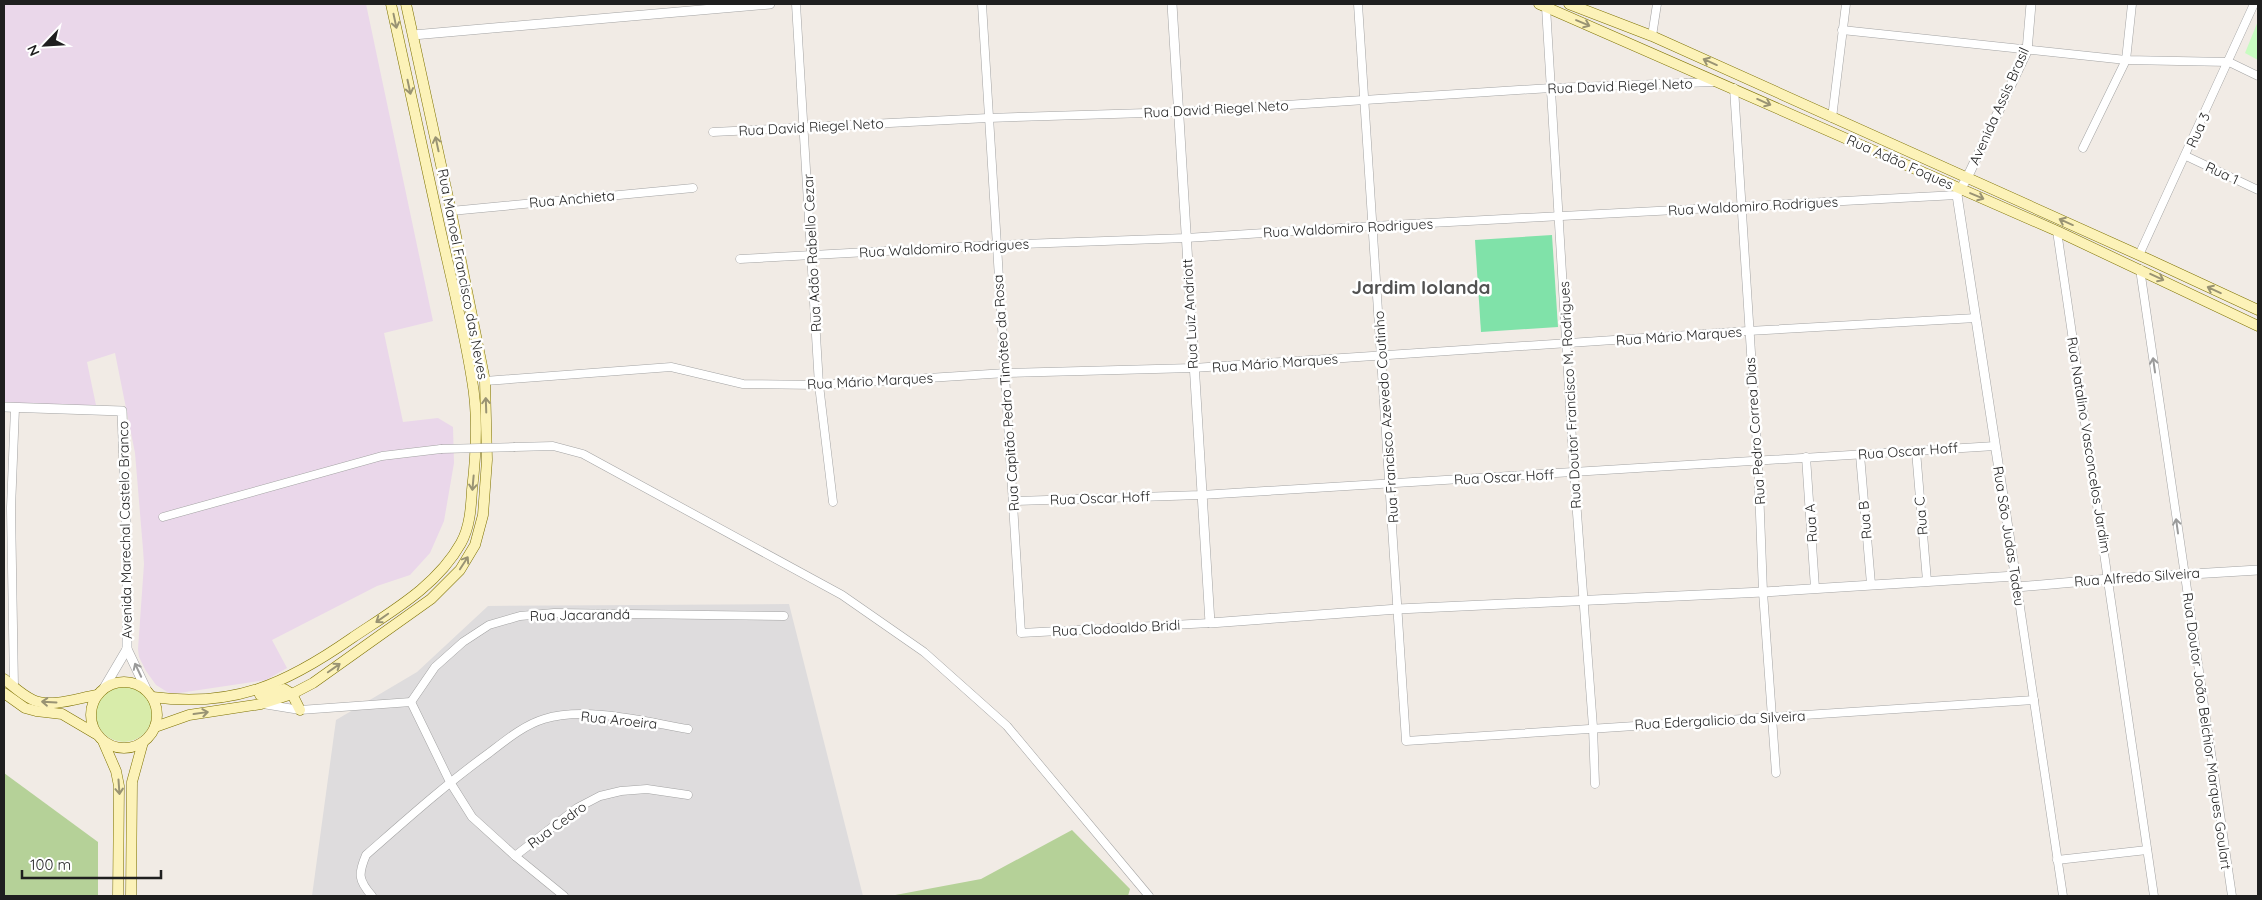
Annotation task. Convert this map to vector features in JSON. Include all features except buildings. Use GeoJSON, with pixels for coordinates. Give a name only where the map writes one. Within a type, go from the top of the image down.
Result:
{"type":"FeatureCollection","features":[{"type":"Feature","properties":{"kind":"main road","name":"Rua Manoel Francisco das Neves"},"geometry":{"type":"LineString","coordinates":[[230,696],[258,690],[282,681],[318,662],[422,590],[448,563],[462,541],[470,515],[475,460],[473,382],[391,4]]}},
{"type":"Feature","properties":{"kind":"main road","name":"Rua Manoel Francisco das Neves"},"geometry":{"type":"LineString","coordinates":[[155,727],[189,715],[261,704],[292,694],[314,683],[431,599],[460,570],[475,545],[483,515],[488,460],[485,381],[451,211],[406,4]]}},
{"type":"Feature","properties":{"kind":"main road","name":"Rua Adão Foques"},"geometry":{"type":"LineString","coordinates":[[1569,4],[1652,36],[2258,310]]}},
{"type":"Feature","properties":{"kind":"main road","name":"Rua Adão Foques"},"geometry":{"type":"LineString","coordinates":[[1542,5],[1734,88],[1959,192],[2057,231],[2258,326]]}},
{"type":"Feature","properties":{"kind":"main road"},"geometry":{"type":"LineString","coordinates":[[4,679],[36,701],[58,702],[101,691],[113,684],[131,683],[149,694],[175,700],[230,696],[242,699],[284,689],[292,694],[300,710]]}},
{"type":"Feature","properties":{"kind":"main road"},"geometry":{"type":"LineString","coordinates":[[101,691],[91,714],[92,724],[116,771],[119,786],[118,896]]}},
{"type":"Feature","properties":{"kind":"main road"},"geometry":{"type":"LineString","coordinates":[[4,693],[25,708],[62,714],[112,746],[133,747],[143,742]]}},
{"type":"Feature","properties":{"kind":"main road"},"geometry":{"type":"LineString","coordinates":[[131,896],[132,782],[143,742],[155,727],[156,712],[149,694]]}},
{"type":"Feature","properties":{"kind":"street"},"geometry":{"type":"LineString","coordinates":[[413,35],[770,4]]}},
{"type":"Feature","properties":{"kind":"street","name":"Rua Adão Rabello Cezar"},"geometry":{"type":"LineString","coordinates":[[796,4],[805,128],[819,385],[833,502]]}},
{"type":"Feature","properties":{"kind":"street","name":"Rua Capitão Pedro Timóteo da Rosa"},"geometry":{"type":"LineString","coordinates":[[982,4],[1021,633]]}},
{"type":"Feature","properties":{"kind":"street","name":"Rua Luiz Andriott"},"geometry":{"type":"LineString","coordinates":[[1172,4],[1210,624]]}},
{"type":"Feature","properties":{"kind":"street","name":"Rua Francisco Azevedo Coutinho"},"geometry":{"type":"LineString","coordinates":[[1358,4],[1366,100],[1406,741]]}},
{"type":"Feature","properties":{"kind":"street"},"geometry":{"type":"LineString","coordinates":[[1652,36],[1656,4]]}},
{"type":"Feature","properties":{"kind":"street"},"geometry":{"type":"LineString","coordinates":[[1832,118],[1846,4]]}},
{"type":"Feature","properties":{"kind":"street","name":"Avenida Assis Brasil"},"geometry":{"type":"LineString","coordinates":[[1968,178],[2026,51],[2031,4]]}},
{"type":"Feature","properties":{"kind":"street"},"geometry":{"type":"LineString","coordinates":[[2083,148],[2126,60],[2132,4]]}},
{"type":"Feature","properties":{"kind":"street","name":"Rua 3"},"geometry":{"type":"LineString","coordinates":[[2139,255],[2254,4]]}},
{"type":"Feature","properties":{"kind":"street","name":"Rua Doutor Francisco M. Rodrigues"},"geometry":{"type":"LineString","coordinates":[[1542,5],[1551,88],[1574,473],[1593,728],[1595,784]]}},
{"type":"Feature","properties":{"kind":"street"},"geometry":{"type":"LineString","coordinates":[[1842,30],[2026,51],[2126,60],[2229,62],[2258,76]]}},
{"type":"Feature","properties":{"kind":"street","name":"Rua David Riegel Neto"},"geometry":{"type":"LineString","coordinates":[[713,132],[988,118],[1179,112],[1551,88],[1718,82]]}},
{"type":"Feature","properties":{"kind":"street","name":"Rua Pedro Correa Dias"},"geometry":{"type":"LineString","coordinates":[[1734,88],[1748,331],[1758,462],[1763,592],[1776,774]]}},
{"type":"Feature","properties":{"kind":"street","name":"Rua 1"},"geometry":{"type":"LineString","coordinates":[[2186,156],[2258,190]]}},
{"type":"Feature","properties":{"kind":"street"},"geometry":{"type":"LineString","coordinates":[[1959,192],[1968,178]]}},
{"type":"Feature","properties":{"kind":"street","name":"Rua Anchieta"},"geometry":{"type":"LineString","coordinates":[[451,211],[693,188]]}},
{"type":"Feature","properties":{"kind":"street","name":"Rua Waldomiro Rodrigues"},"geometry":{"type":"LineString","coordinates":[[740,259],[996,245],[1186,238],[1373,226],[1742,207],[1959,192]]}},
{"type":"Feature","properties":{"kind":"street","name":"Rua São Judas Tadeu"},"geometry":{"type":"LineString","coordinates":[[1959,192],[1976,318],[2063,896]]}},
{"type":"Feature","properties":{"kind":"street","name":"Rua Natalino Vasconcelos Jardim"},"geometry":{"type":"LineString","coordinates":[[2057,231],[2154,896]]}},
{"type":"Feature","properties":{"kind":"street","name":"Rua Doutor João Belchior Marques Goulart"},"geometry":{"type":"LineString","coordinates":[[2140,269],[2232,896]]}},
{"type":"Feature","properties":{"kind":"street","name":"Rua Mário Marques"},"geometry":{"type":"LineString","coordinates":[[485,381],[671,367],[743,384],[819,385],[1006,374],[1193,368],[1748,331],[1976,318]]}},
{"type":"Feature","properties":{"kind":"street"},"geometry":{"type":"LineString","coordinates":[[4,407],[15,408],[12,508],[14,687]]}},
{"type":"Feature","properties":{"kind":"street","name":"Avenida Marechal Castelo Branco"},"geometry":{"type":"LineString","coordinates":[[15,408],[122,411],[127,549],[127,649],[149,694]]}},
{"type":"Feature","properties":{"kind":"street"},"geometry":{"type":"LineString","coordinates":[[163,517],[382,456],[441,449],[515,446],[553,446],[583,454],[842,595],[924,652],[1007,726],[1149,896]]}},
{"type":"Feature","properties":{"kind":"street","name":"Rua Oscar Hoff"},"geometry":{"type":"LineString","coordinates":[[1013,501],[1201,495],[1995,446]]}},
{"type":"Feature","properties":{"kind":"street","name":"Rua C"},"geometry":{"type":"LineString","coordinates":[[1916,451],[1927,581]]}},
{"type":"Feature","properties":{"kind":"street","name":"Rua B"},"geometry":{"type":"LineString","coordinates":[[1860,455],[1870,584]]}},
{"type":"Feature","properties":{"kind":"street","name":"Rua A"},"geometry":{"type":"LineString","coordinates":[[1806,457],[1815,588]]}},
{"type":"Feature","properties":{"kind":"street"},"geometry":{"type":"LineString","coordinates":[[4,512],[12,508]]}},
{"type":"Feature","properties":{"kind":"street","name":"Rua Alfredo Silveira"},"geometry":{"type":"LineString","coordinates":[[2017,586],[2258,570]]}},
{"type":"Feature","properties":{"kind":"street"},"geometry":{"type":"LineString","coordinates":[[1210,624],[1398,608],[1763,592],[2015,576]]}},
{"type":"Feature","properties":{"kind":"street","name":"Rua Jacarandá"},"geometry":{"type":"LineString","coordinates":[[410,702],[435,667],[463,642],[489,625],[520,616],[554,613],[784,616]]}},
{"type":"Feature","properties":{"kind":"street","name":"Rua Clodoaldo Bridi"},"geometry":{"type":"LineString","coordinates":[[1021,633],[1210,624]]}},
{"type":"Feature","properties":{"kind":"street","name":"Avenida Marechal Castelo Branco"},"geometry":{"type":"LineString","coordinates":[[101,691],[127,649]]}},
{"type":"Feature","properties":{"kind":"street","name":"Rua Edergalicio da Silveira"},"geometry":{"type":"LineString","coordinates":[[1406,741],[2034,700]]}},
{"type":"Feature","properties":{"kind":"street"},"geometry":{"type":"LineString","coordinates":[[261,704],[300,710],[410,702],[450,782],[472,817],[515,856],[564,896]]}},
{"type":"Feature","properties":{"kind":"street","name":"Rua Aroeira"},"geometry":{"type":"LineString","coordinates":[[372,896],[363,886],[359,872],[366,855],[450,782],[516,732],[544,719],[568,715],[598,716],[688,729]]}},
{"type":"Feature","properties":{"kind":"street","name":"Rua Cedro"},"geometry":{"type":"LineString","coordinates":[[515,856],[577,808],[600,796],[621,791],[647,789],[688,795]]}},
{"type":"Feature","properties":{"kind":"street"},"geometry":{"type":"LineString","coordinates":[[2057,860],[2147,850]]}},
{"type":"Feature","properties":{"kind":"shaded area"},"geometry":{"type":"Polygon","coordinates":[[[4,4],[366,4],[433,321],[384,333],[403,422],[438,418],[453,427],[454,463],[444,521],[430,553],[410,575],[377,586],[272,640],[287,668],[266,680],[169,693],[156,685],[139,657],[144,564],[143,549],[135,453],[115,353],[87,362],[97,410],[4,404],[4,4]]]}},
{"type":"Feature","properties":{"kind":"shaded area"},"geometry":{"type":"Polygon","coordinates":[[[789,604],[863,896],[312,896],[336,720],[417,672],[488,606],[789,604]]]}},
{"type":"Feature","properties":{"kind":"green space"},"geometry":{"type":"Polygon","coordinates":[[[2258,21],[2258,60],[2245,53],[2258,21]]]}},
{"type":"Feature","properties":{"kind":"green space"},"geometry":{"type":"Polygon","coordinates":[[[1552,235],[1558,327],[1481,332],[1475,240],[1552,235]]]}},
{"type":"Feature","properties":{"kind":"green space"},"geometry":{"type":"Polygon","coordinates":[[[124,686],[135,688],[144,694],[150,703],[152,714],[150,725],[144,734],[135,740],[124,742],[113,740],[104,734],[98,725],[96,714],[98,703],[104,694],[113,688],[124,686]]]}},
{"type":"Feature","properties":{"kind":"green space"},"geometry":{"type":"Polygon","coordinates":[[[4,773],[98,842],[98,896],[4,896],[4,773]]]}},
{"type":"Feature","properties":{"kind":"green space"},"geometry":{"type":"Polygon","coordinates":[[[1072,830],[1130,889],[1128,896],[890,896],[981,879],[1072,830]]]}},
{"type":"Feature","properties":{"kind":"district","name":"Jardim Iolanda"},"geometry":{"type":"Point","coordinates":[1421,287]}}]}
